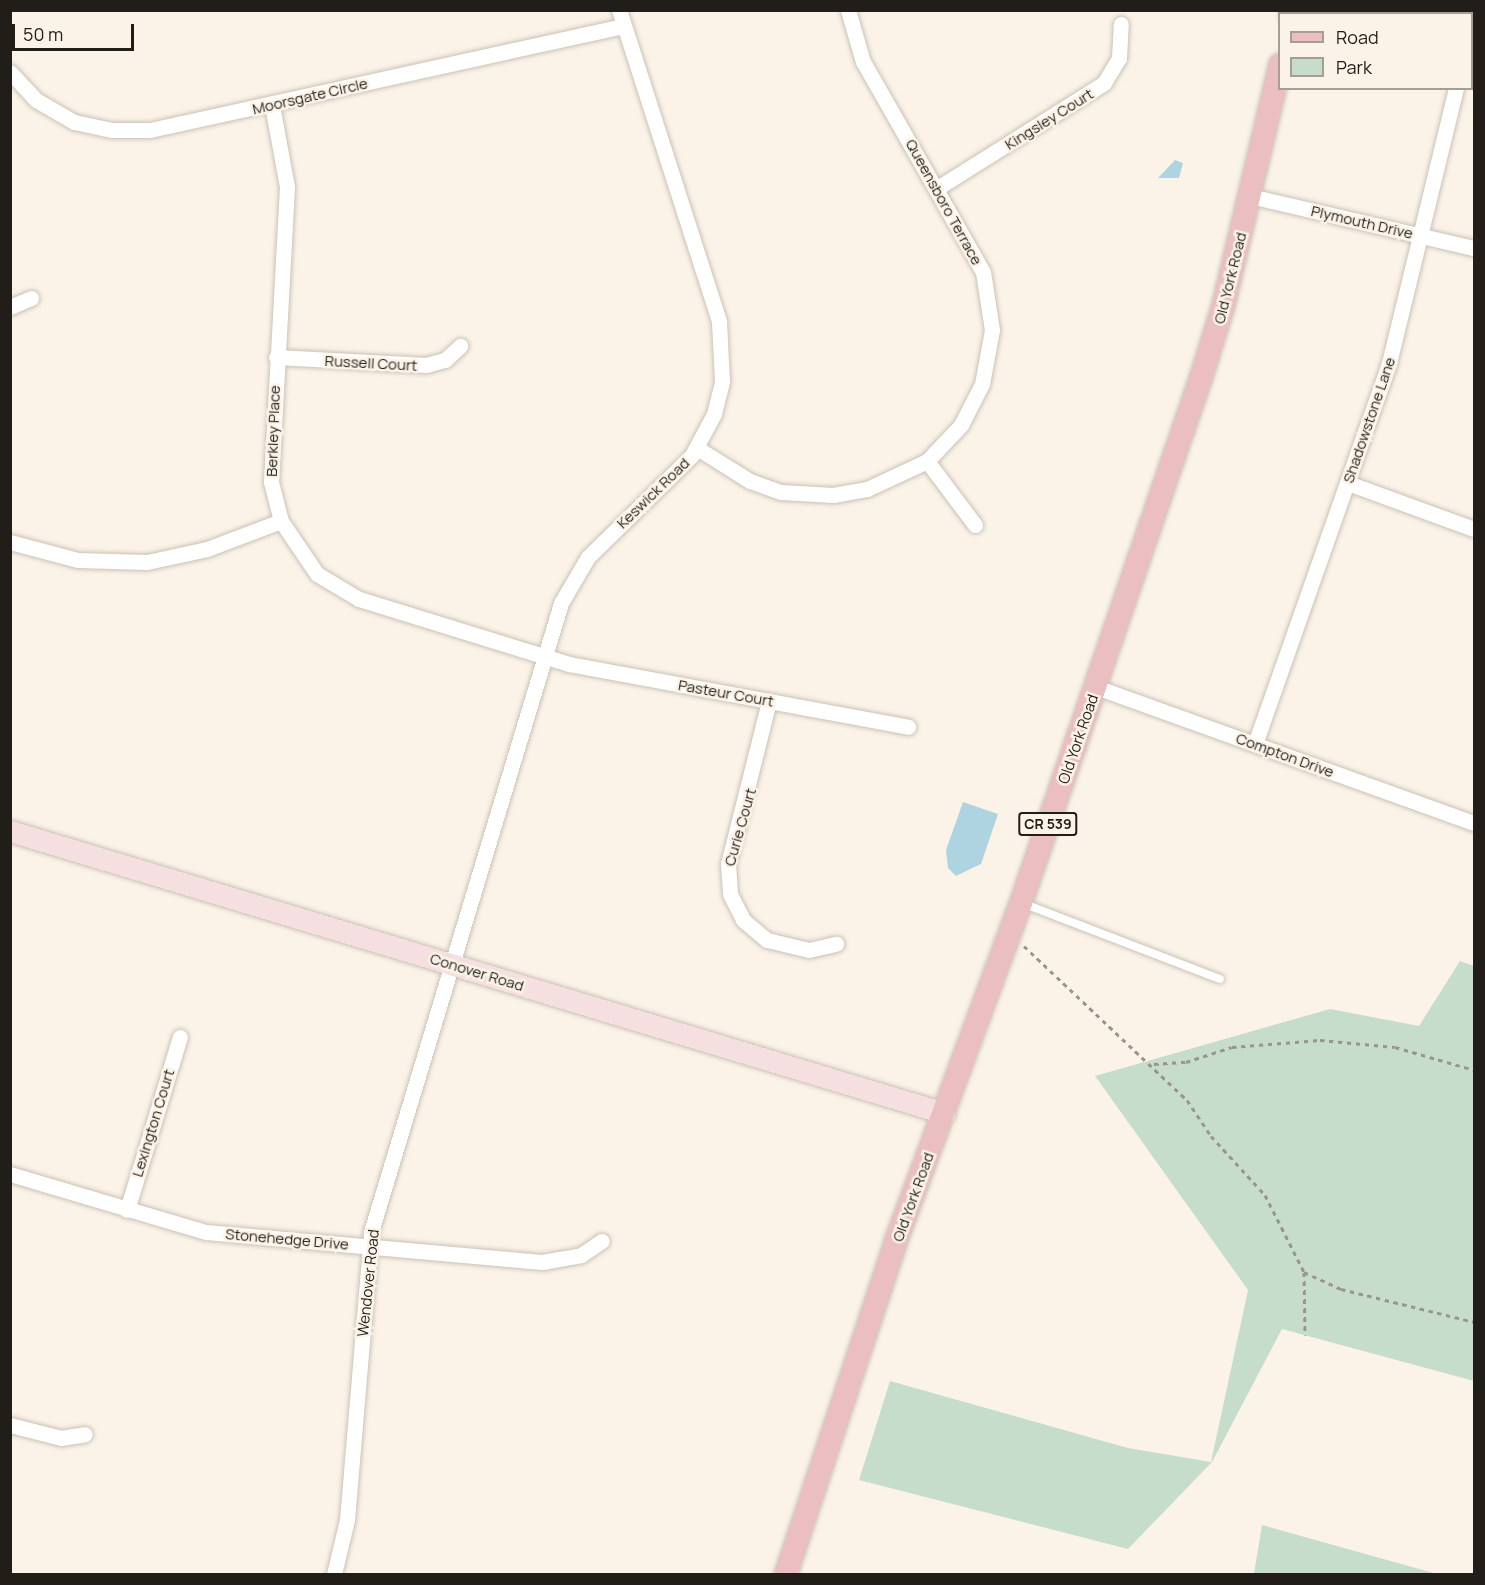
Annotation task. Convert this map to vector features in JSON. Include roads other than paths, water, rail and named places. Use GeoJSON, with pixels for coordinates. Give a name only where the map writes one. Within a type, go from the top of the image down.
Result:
{"type":"FeatureCollection","features":[{"type":"Feature","properties":{"kind":"main road","name":"Old York Road"},"geometry":{"type":"LineString","coordinates":[[786,1575],[944,1113],[1021,903],[1202,378],[1250,196],[1278,74]]}},
{"type":"Feature","properties":{"kind":"street","name":"Keswick Road"},"geometry":{"type":"LineString","coordinates":[[452,964],[561,603],[581,566],[697,448],[718,403],[723,339],[619,10]]}},
{"type":"Feature","properties":{"kind":"street","name":"Queensboro Terrace"},"geometry":{"type":"LineString","coordinates":[[697,448],[759,486],[812,495],[867,489],[927,461],[972,406],[992,341],[983,272],[939,187],[863,62],[848,10]]}},
{"type":"Feature","properties":{"kind":"street","name":"Kingsley Court"},"geometry":{"type":"LineString","coordinates":[[939,187],[1104,83],[1119,58],[1121,24]]}},
{"type":"Feature","properties":{"kind":"street","name":"Moorsgate Circle"},"geometry":{"type":"LineString","coordinates":[[10,72],[58,114],[112,130],[150,130],[624,26]]}},
{"type":"Feature","properties":{"kind":"street","name":"Shadowstone Lane"},"geometry":{"type":"LineString","coordinates":[[1255,744],[1401,326],[1456,90]]}},
{"type":"Feature","properties":{"kind":"street","name":"Berkley Place"},"geometry":{"type":"LineString","coordinates":[[272,105],[287,175],[270,469],[281,521],[310,567],[345,594],[544,657]]}},
{"type":"Feature","properties":{"kind":"street","name":"Plymouth Drive"},"geometry":{"type":"LineString","coordinates":[[1250,196],[1474,248]]}},
{"type":"Feature","properties":{"kind":"street"},"geometry":{"type":"LineString","coordinates":[[10,306],[31,298]]}},
{"type":"Feature","properties":{"kind":"street","name":"Russell Court"},"geometry":{"type":"LineString","coordinates":[[276,357],[426,365],[445,360],[460,346]]}},
{"type":"Feature","properties":{"kind":"street"},"geometry":{"type":"LineString","coordinates":[[927,461],[975,525]]}},
{"type":"Feature","properties":{"kind":"street"},"geometry":{"type":"LineString","coordinates":[[1348,483],[1474,529]]}},
{"type":"Feature","properties":{"kind":"street"},"geometry":{"type":"LineString","coordinates":[[10,542],[78,560],[147,562],[207,549],[281,521]]}},
{"type":"Feature","properties":{"kind":"street","name":"Pasteur Court"},"geometry":{"type":"LineString","coordinates":[[544,657],[908,726]]}},
{"type":"Feature","properties":{"kind":"street","name":"Compton Drive"},"geometry":{"type":"LineString","coordinates":[[1096,687],[1474,823]]}},
{"type":"Feature","properties":{"kind":"street","name":"Curie Court"},"geometry":{"type":"LineString","coordinates":[[770,701],[728,864],[730,894],[738,914],[767,940],[803,950],[836,944]]}},
{"type":"Feature","properties":{"kind":"street","name":"Conover Road"},"geometry":{"type":"LineString","coordinates":[[10,831],[944,1113]]}},
{"type":"Feature","properties":{"kind":"street","name":"Wendover Road"},"geometry":{"type":"LineString","coordinates":[[334,1575],[347,1520],[370,1247],[452,964]]}},
{"type":"Feature","properties":{"kind":"street","name":"Lexington Court"},"geometry":{"type":"LineString","coordinates":[[127,1210],[180,1037]]}},
{"type":"Feature","properties":{"kind":"street","name":"Stonehedge Drive"},"geometry":{"type":"LineString","coordinates":[[10,1174],[206,1232],[560,1262],[602,1241]]}},
{"type":"Feature","properties":{"kind":"street"},"geometry":{"type":"LineString","coordinates":[[10,1425],[61,1438],[85,1434]]}},
{"type":"Feature","properties":{"kind":"lane"},"geometry":{"type":"LineString","coordinates":[[1021,903],[1220,979]]}},
{"type":"Feature","properties":{"kind":"water"},"geometry":{"type":"Polygon","coordinates":[[[1175,160],[1183,163],[1179,178],[1158,178],[1175,160]]]}},
{"type":"Feature","properties":{"kind":"water"},"geometry":{"type":"Polygon","coordinates":[[[963,802],[998,814],[981,864],[956,876],[948,868],[946,850],[963,802]]]}}]}
